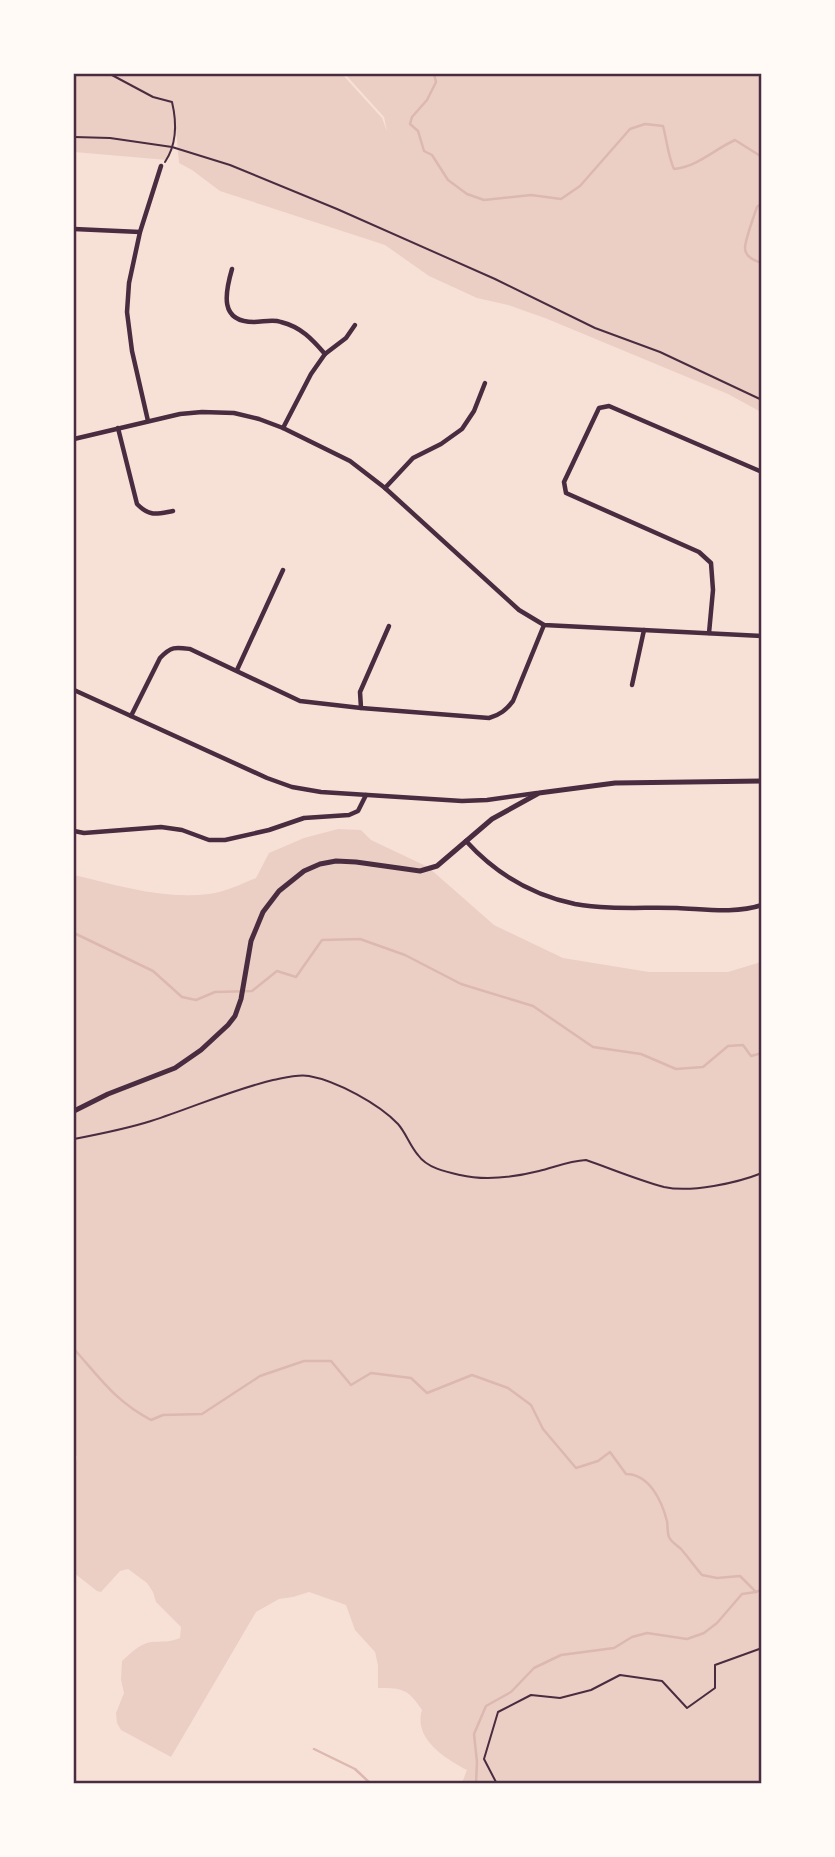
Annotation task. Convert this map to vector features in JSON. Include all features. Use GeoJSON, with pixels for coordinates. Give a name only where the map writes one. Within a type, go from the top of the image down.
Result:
{"type":"FeatureCollection","features":[{"type":"Feature","properties":{"kind":"street"},"geometry":{"type":"LineString","coordinates":[[148,421],[132,351],[127,312],[129,283],[140,232],[162,166]]}},
{"type":"Feature","properties":{"kind":"street"},"geometry":{"type":"LineString","coordinates":[[74,229],[140,232]]}},
{"type":"Feature","properties":{"kind":"street"},"geometry":{"type":"LineString","coordinates":[[232,269],[226,288],[228,311],[234,317],[243,321],[279,321],[301,329],[325,354]]}},
{"type":"Feature","properties":{"kind":"street"},"geometry":{"type":"LineString","coordinates":[[283,428],[311,374],[325,354],[346,338],[355,325]]}},
{"type":"Feature","properties":{"kind":"street"},"geometry":{"type":"LineString","coordinates":[[386,488],[413,458],[441,444],[462,429],[474,411],[485,383]]}},
{"type":"Feature","properties":{"kind":"street"},"geometry":{"type":"LineString","coordinates":[[709,633],[713,590],[711,563],[699,552],[566,493],[564,482],[599,408],[609,406],[761,472]]}},
{"type":"Feature","properties":{"kind":"street"},"geometry":{"type":"LineString","coordinates":[[74,439],[180,414],[234,413],[259,419],[350,461],[386,488],[519,610],[544,625],[761,636]]}},
{"type":"Feature","properties":{"kind":"street"},"geometry":{"type":"LineString","coordinates":[[118,428],[137,504],[145,512],[173,511]]}},
{"type":"Feature","properties":{"kind":"street"},"geometry":{"type":"LineString","coordinates":[[237,670],[283,570]]}},
{"type":"Feature","properties":{"kind":"street"},"geometry":{"type":"LineString","coordinates":[[131,716],[160,658],[167,650],[177,647],[190,649],[300,701],[489,718],[498,715],[513,701],[544,625]]}},
{"type":"Feature","properties":{"kind":"street"},"geometry":{"type":"LineString","coordinates":[[361,708],[359,692],[389,626]]}},
{"type":"Feature","properties":{"kind":"street"},"geometry":{"type":"LineString","coordinates":[[632,685],[644,630]]}},
{"type":"Feature","properties":{"kind":"street"},"geometry":{"type":"LineString","coordinates":[[74,690],[292,787],[321,792],[461,801],[615,783],[761,781]]}},
{"type":"Feature","properties":{"kind":"street"},"geometry":{"type":"LineString","coordinates":[[74,1111],[188,1061],[229,1025],[241,999],[251,941],[262,912],[279,891],[304,871],[337,861],[420,872],[437,866],[492,819],[539,793]]}},
{"type":"Feature","properties":{"kind":"street"},"geometry":{"type":"LineString","coordinates":[[74,831],[84,833],[161,827],[183,830],[209,840],[225,840],[269,830],[304,818],[349,815],[358,811],[366,794]]}},
{"type":"Feature","properties":{"kind":"street"},"geometry":{"type":"LineString","coordinates":[[466,841],[482,859],[513,880],[541,894],[576,904],[737,911],[761,905]]}},
{"type":"Feature","properties":{"kind":"path"},"geometry":{"type":"LineString","coordinates":[[110,74],[153,97],[172,102],[176,123],[172,147],[162,166]]}},
{"type":"Feature","properties":{"kind":"path"},"geometry":{"type":"LineString","coordinates":[[74,137],[110,138],[172,147],[230,165],[337,209],[495,279],[595,328],[660,352],[761,400]]}},
{"type":"Feature","properties":{"kind":"path"},"geometry":{"type":"LineString","coordinates":[[74,1139],[152,1121],[245,1087],[288,1077],[307,1076],[323,1079],[350,1091],[386,1113],[400,1126],[424,1162],[459,1175],[493,1178],[536,1172],[586,1160],[665,1187],[680,1189],[726,1184],[761,1173]]}},
{"type":"Feature","properties":{"kind":"path"},"geometry":{"type":"LineString","coordinates":[[497,1783],[484,1759],[498,1712],[531,1695],[560,1698],[591,1689],[620,1675],[662,1681],[687,1708],[715,1688],[715,1665],[761,1648]]}},
{"type":"Feature","properties":{"kind":"shaded area"},"geometry":{"type":"Polygon","coordinates":[[[74,74],[342,74],[382,118],[387,131],[384,117],[345,74],[761,74],[761,412],[728,394],[545,318],[477,298],[429,276],[385,245],[220,191],[179,163],[176,129],[167,160],[74,152],[74,74]]]}},
{"type":"Feature","properties":{"kind":"shaded area"},"geometry":{"type":"Polygon","coordinates":[[[338,829],[361,830],[371,840],[428,867],[494,925],[563,958],[649,972],[728,972],[761,962],[761,1783],[462,1783],[467,1770],[441,1754],[427,1739],[420,1720],[422,1710],[413,1698],[399,1689],[378,1688],[375,1652],[355,1630],[346,1605],[309,1592],[279,1599],[256,1612],[171,1757],[121,1730],[117,1723],[116,1713],[124,1693],[121,1680],[122,1661],[135,1649],[147,1643],[180,1638],[181,1627],[156,1602],[147,1583],[128,1569],[120,1571],[101,1592],[74,1573],[74,1471],[77,1457],[74,1452],[74,875],[158,893],[215,893],[256,878],[269,853],[304,838],[338,829]]]}},
{"type":"Feature","properties":{"kind":"waterway"},"geometry":{"type":"LineString","coordinates":[[434,74],[436,82],[410,124],[418,131],[424,151],[432,155],[448,180],[467,194],[484,200],[531,195],[561,199],[580,186],[630,129],[645,124],[663,126],[674,169],[698,161],[735,140],[762,157]]}},
{"type":"Feature","properties":{"kind":"waterway"},"geometry":{"type":"LineString","coordinates":[[762,203],[757,207],[745,248],[749,256],[762,263]]}},
{"type":"Feature","properties":{"kind":"waterway"},"geometry":{"type":"LineString","coordinates":[[74,933],[153,971],[182,997],[196,1000],[215,992],[252,991],[277,971],[296,977],[322,940],[360,939],[405,955],[461,984],[533,1006],[593,1047],[641,1054],[676,1069],[703,1067],[728,1046],[743,1045],[751,1056],[762,1053]]}},
{"type":"Feature","properties":{"kind":"waterway"},"geometry":{"type":"LineString","coordinates":[[74,1349],[118,1397],[151,1420],[163,1415],[202,1414],[260,1376],[304,1361],[331,1361],[351,1385],[371,1373],[411,1378],[427,1393],[472,1375],[508,1388],[531,1405],[543,1429],[576,1468],[598,1461],[610,1452],[626,1474],[642,1479],[654,1490],[665,1514],[669,1537],[702,1575],[717,1578],[740,1576],[756,1592]]}},
{"type":"Feature","properties":{"kind":"waterway"},"geometry":{"type":"LineString","coordinates":[[476,1784],[474,1734],[486,1706],[511,1692],[534,1668],[561,1655],[614,1648],[632,1637],[647,1633],[687,1639],[704,1633],[717,1623],[742,1594],[762,1589]]}},
{"type":"Feature","properties":{"kind":"waterway"},"geometry":{"type":"LineString","coordinates":[[314,1749],[355,1769],[371,1784]]}}]}
